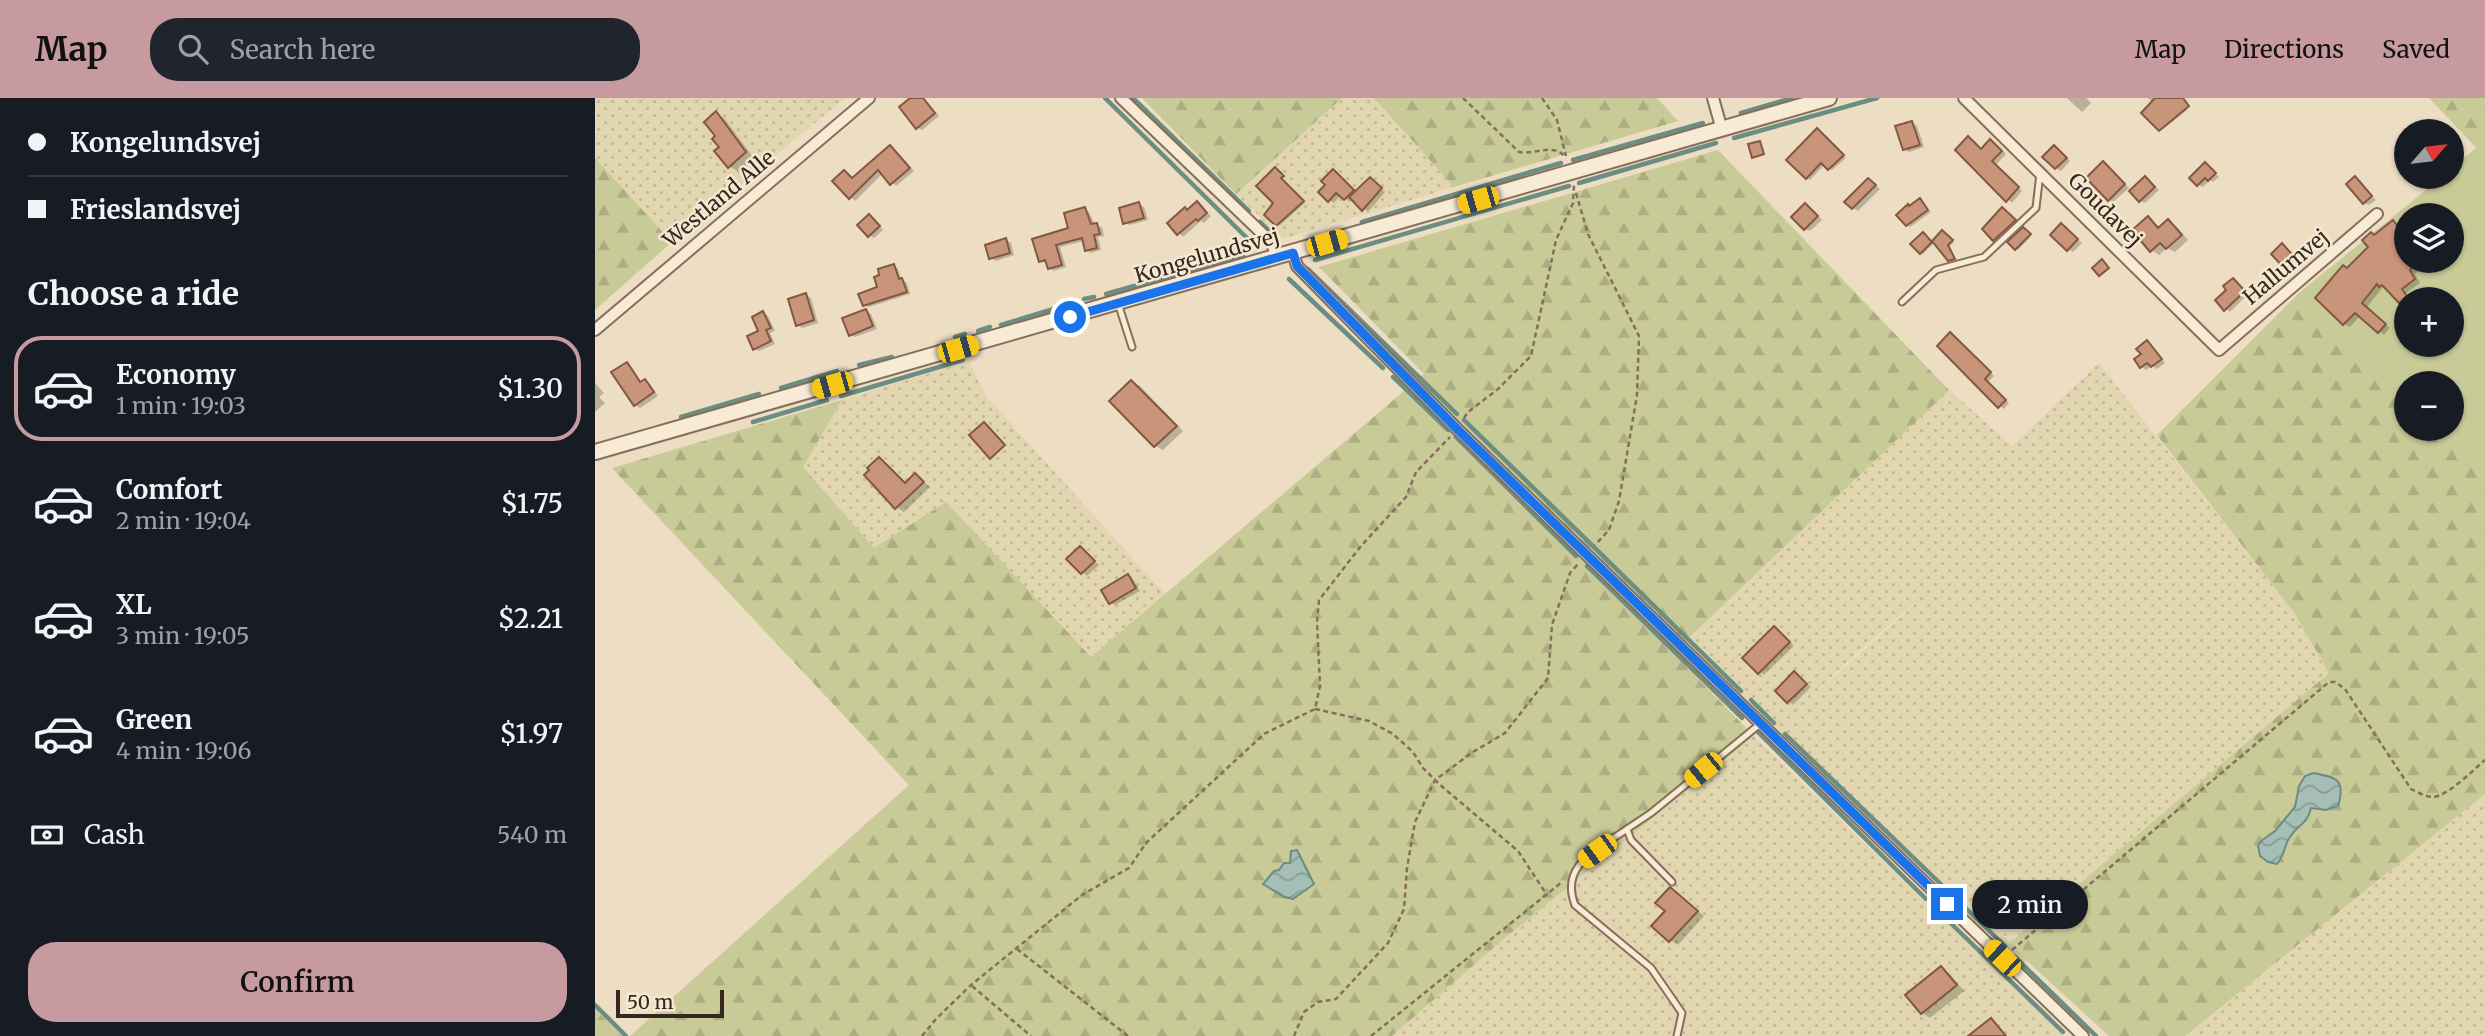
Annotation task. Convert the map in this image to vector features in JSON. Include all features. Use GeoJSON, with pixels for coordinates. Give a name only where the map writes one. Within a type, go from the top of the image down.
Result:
{"type":"FeatureCollection","features":[{"type":"Feature","properties":{"kind":"street","name":"Westland Alle"},"geometry":{"type":"LineString","coordinates":[[595,330],[869,98]]}},
{"type":"Feature","properties":{"kind":"street"},"geometry":{"type":"LineString","coordinates":[[1121,98],[1272,243],[1277,258]]}},
{"type":"Feature","properties":{"kind":"street"},"geometry":{"type":"LineString","coordinates":[[1713,98],[1722,130]]}},
{"type":"Feature","properties":{"kind":"street","name":"Kongelundsvej"},"geometry":{"type":"LineString","coordinates":[[595,452],[1829,98]]}},
{"type":"Feature","properties":{"kind":"street","name":"Goudavej"},"geometry":{"type":"LineString","coordinates":[[1964,98],[2219,349]]}},
{"type":"Feature","properties":{"kind":"street","name":"Hallumvej"},"geometry":{"type":"LineString","coordinates":[[2219,349],[2377,214]]}},
{"type":"Feature","properties":{"kind":"street"},"geometry":{"type":"LineString","coordinates":[[1293,253],[1297,266],[1457,429],[2083,1036]]}},
{"type":"Feature","properties":{"kind":"lane"},"geometry":{"type":"LineString","coordinates":[[1902,302],[1936,270],[1984,257],[2036,208],[2040,173]]}},
{"type":"Feature","properties":{"kind":"lane"},"geometry":{"type":"LineString","coordinates":[[1118,303],[1132,346]]}},
{"type":"Feature","properties":{"kind":"lane"},"geometry":{"type":"LineString","coordinates":[[1677,1036],[1682,1013],[1674,998],[1651,968],[1576,905],[1570,891],[1572,874],[1581,862],[1651,813],[1760,724]]}},
{"type":"Feature","properties":{"kind":"lane"},"geometry":{"type":"LineString","coordinates":[[1627,829],[1631,840],[1672,882]]}},
{"type":"Feature","properties":{"kind":"path"},"geometry":{"type":"LineString","coordinates":[[1463,98],[1519,152],[1529,154],[1555,148],[1565,156],[1588,234],[1639,336],[1637,395],[1619,501],[1609,530],[1598,543]]}},
{"type":"Feature","properties":{"kind":"path"},"geometry":{"type":"LineString","coordinates":[[1315,709],[1320,686],[1317,622],[1319,600],[1361,546],[1406,497],[1416,472],[1457,429],[1468,411],[1499,389],[1531,356],[1556,240],[1573,203],[1575,189],[1557,120],[1542,98]]}},
{"type":"Feature","properties":{"kind":"path"},"geometry":{"type":"LineString","coordinates":[[1294,1036],[1304,1013],[1318,1002],[1336,999],[1388,943],[1404,909],[1407,868],[1415,822],[1435,780],[1505,733],[1548,678],[1552,625],[1570,573],[1586,555]]}},
{"type":"Feature","properties":{"kind":"path"},"geometry":{"type":"LineString","coordinates":[[2002,958],[2329,682],[2335,682],[2345,689],[2411,789],[2419,793],[2431,797],[2444,793],[2485,760]]}},
{"type":"Feature","properties":{"kind":"path"},"geometry":{"type":"LineString","coordinates":[[922,1036],[971,985],[1082,895],[1129,869],[1146,843],[1264,734],[1315,709],[1369,721],[1393,734],[1413,752],[1435,780],[1518,851],[1547,895]]}},
{"type":"Feature","properties":{"kind":"path"},"geometry":{"type":"LineString","coordinates":[[1371,1036],[1572,874]]}},
{"type":"Feature","properties":{"kind":"path"},"geometry":{"type":"LineString","coordinates":[[1017,949],[1128,1036]]}},
{"type":"Feature","properties":{"kind":"path"},"geometry":{"type":"LineString","coordinates":[[971,985],[1031,1036]]}},
{"type":"Feature","properties":{"kind":"shaded area"},"geometry":{"type":"Polygon","coordinates":[[[595,98],[845,98],[672,242],[595,158],[595,98]]]}},
{"type":"Feature","properties":{"kind":"shaded area"},"geometry":{"type":"Polygon","coordinates":[[[1342,98],[1374,98],[1454,187],[1283,239],[1236,194],[1342,98]]]}},
{"type":"Feature","properties":{"kind":"shaded area"},"geometry":{"type":"Polygon","coordinates":[[[969,361],[986,396],[1165,594],[1091,657],[946,502],[875,549],[803,467],[842,400],[969,361]]]}},
{"type":"Feature","properties":{"kind":"shaded area"},"geometry":{"type":"Polygon","coordinates":[[[2099,363],[2295,614],[2329,673],[2008,944],[1777,730],[1687,640],[1949,390],[2012,446],[2099,363]],[[1914,605],[1849,660],[1807,701],[1914,605]]]}},
{"type":"Feature","properties":{"kind":"shaded area"},"geometry":{"type":"Polygon","coordinates":[[[1754,736],[2064,1036],[1392,1036],[1505,938],[1754,736]]]}},
{"type":"Feature","properties":{"kind":"shaded area"},"geometry":{"type":"Polygon","coordinates":[[[2485,794],[2485,1036],[2185,1036],[2485,794]]]}},
{"type":"Feature","properties":{"kind":"green space"},"geometry":{"type":"Polygon","coordinates":[[[1142,98],[1342,98],[1236,194],[1142,98]]]}},
{"type":"Feature","properties":{"kind":"green space"},"geometry":{"type":"Polygon","coordinates":[[[1374,98],[1657,98],[1678,121],[1454,187],[1374,98]]]}},
{"type":"Feature","properties":{"kind":"green space"},"geometry":{"type":"Polygon","coordinates":[[[2429,98],[2485,98],[2485,157],[2464,135],[2464,119],[2449,119],[2429,98]]]}},
{"type":"Feature","properties":{"kind":"green space"},"geometry":{"type":"Polygon","coordinates":[[[2476,148],[2485,157],[2485,465],[2459,441],[2464,441],[2464,371],[2394,371],[2394,381],[2299,293],[2394,216],[2394,273],[2464,273],[2464,203],[2410,203],[2427,189],[2464,189],[2464,158],[2476,148]]]}},
{"type":"Feature","properties":{"kind":"green space"},"geometry":{"type":"Polygon","coordinates":[[[1718,150],[1949,390],[1673,653],[1754,736],[1505,938],[1392,1036],[630,1036],[909,785],[612,468],[842,400],[803,467],[874,548],[946,502],[1091,657],[1424,374],[1319,267],[1718,150]]]}},
{"type":"Feature","properties":{"kind":"green space"},"geometry":{"type":"Polygon","coordinates":[[[595,158],[672,242],[595,310],[595,158]]]}},
{"type":"Feature","properties":{"kind":"green space"},"geometry":{"type":"Polygon","coordinates":[[[2299,293],[2394,381],[2394,441],[2459,441],[2485,465],[2485,794],[2185,1036],[2109,1036],[2008,944],[2329,673],[2295,614],[2157,435],[2299,293]]]}},
{"type":"Feature","properties":{"kind":"green space"},"geometry":{"type":"Polygon","coordinates":[[[595,1009],[622,1036],[595,1036],[595,1009]]]}},
{"type":"Feature","properties":{"kind":"water"},"geometry":{"type":"Polygon","coordinates":[[[2313,773],[2337,781],[2341,790],[2338,806],[2326,810],[2311,808],[2305,821],[2288,840],[2277,864],[2268,862],[2260,856],[2258,846],[2295,807],[2299,786],[2305,776],[2313,773]]]}},
{"type":"Feature","properties":{"kind":"water"},"geometry":{"type":"Polygon","coordinates":[[[1297,850],[1314,884],[1293,899],[1284,897],[1263,884],[1284,863],[1290,863],[1291,851],[1297,850]]]}},
{"type":"Feature","properties":{"kind":"building"},"geometry":{"type":"Polygon","coordinates":[[[910,98],[923,98],[935,113],[916,129],[899,107],[910,98]]]}},
{"type":"Feature","properties":{"kind":"building"},"geometry":{"type":"Polygon","coordinates":[[[2155,98],[2183,98],[2189,106],[2159,131],[2141,113],[2155,98]]]}},
{"type":"Feature","properties":{"kind":"building"},"geometry":{"type":"Polygon","coordinates":[[[716,111],[746,152],[728,168],[714,151],[719,147],[712,139],[715,136],[704,122],[716,111]]]}},
{"type":"Feature","properties":{"kind":"building"},"geometry":{"type":"Polygon","coordinates":[[[1912,121],[1920,145],[1903,150],[1895,126],[1912,121]]]}},
{"type":"Feature","properties":{"kind":"building"},"geometry":{"type":"Polygon","coordinates":[[[1817,128],[1844,155],[1828,170],[1821,163],[1806,179],[1786,160],[1817,128]]]}},
{"type":"Feature","properties":{"kind":"building"},"geometry":{"type":"Polygon","coordinates":[[[1968,136],[1981,149],[1990,139],[2002,151],[1992,161],[2019,187],[2006,202],[1955,150],[1968,136]]]}},
{"type":"Feature","properties":{"kind":"building"},"geometry":{"type":"Polygon","coordinates":[[[1760,141],[1764,154],[1752,158],[1748,144],[1760,141]]]}},
{"type":"Feature","properties":{"kind":"building"},"geometry":{"type":"Polygon","coordinates":[[[890,145],[910,168],[890,185],[878,170],[849,199],[832,181],[844,170],[852,178],[890,145]]]}},
{"type":"Feature","properties":{"kind":"building"},"geometry":{"type":"Polygon","coordinates":[[[2054,145],[2067,158],[2055,169],[2042,157],[2054,145]]]}},
{"type":"Feature","properties":{"kind":"building"},"geometry":{"type":"Polygon","coordinates":[[[2103,161],[2125,184],[2108,201],[2086,178],[2103,161]]]}},
{"type":"Feature","properties":{"kind":"building"},"geometry":{"type":"Polygon","coordinates":[[[2205,162],[2216,173],[2197,186],[2189,178],[2205,162]]]}},
{"type":"Feature","properties":{"kind":"building"},"geometry":{"type":"Polygon","coordinates":[[[1275,167],[1284,176],[1281,178],[1304,201],[1276,226],[1264,215],[1273,203],[1256,186],[1275,167]]]}},
{"type":"Feature","properties":{"kind":"building"},"geometry":{"type":"Polygon","coordinates":[[[1333,169],[1354,190],[1344,200],[1336,193],[1328,202],[1318,192],[1325,185],[1321,181],[1333,169]]]}},
{"type":"Feature","properties":{"kind":"building"},"geometry":{"type":"Polygon","coordinates":[[[2145,176],[2155,187],[2139,202],[2129,191],[2145,176]]]}},
{"type":"Feature","properties":{"kind":"building"},"geometry":{"type":"Polygon","coordinates":[[[2355,176],[2372,196],[2363,204],[2346,184],[2355,176]]]}},
{"type":"Feature","properties":{"kind":"building"},"geometry":{"type":"Polygon","coordinates":[[[1370,177],[1382,188],[1362,211],[1349,197],[1370,177]]]}},
{"type":"Feature","properties":{"kind":"building"},"geometry":{"type":"Polygon","coordinates":[[[1868,178],[1876,185],[1852,209],[1844,202],[1868,178]]]}},
{"type":"Feature","properties":{"kind":"building"},"geometry":{"type":"Polygon","coordinates":[[[1920,198],[1928,210],[1906,226],[1896,215],[1920,198]]]}},
{"type":"Feature","properties":{"kind":"building"},"geometry":{"type":"Polygon","coordinates":[[[1197,201],[1207,213],[1177,235],[1167,223],[1185,207],[1187,210],[1197,201]]]}},
{"type":"Feature","properties":{"kind":"building"},"geometry":{"type":"Polygon","coordinates":[[[1139,202],[1144,218],[1123,224],[1119,208],[1139,202]]]}},
{"type":"Feature","properties":{"kind":"building"},"geometry":{"type":"Polygon","coordinates":[[[1805,203],[1818,216],[1804,230],[1791,217],[1805,203]]]}},
{"type":"Feature","properties":{"kind":"building"},"geometry":{"type":"Polygon","coordinates":[[[1085,207],[1091,224],[1097,223],[1100,234],[1094,235],[1097,248],[1085,251],[1082,238],[1056,245],[1062,265],[1048,269],[1045,260],[1039,262],[1032,239],[1068,228],[1064,213],[1085,207]]]}},
{"type":"Feature","properties":{"kind":"building"},"geometry":{"type":"Polygon","coordinates":[[[2002,207],[2016,220],[1993,241],[1982,229],[2002,207]]]}},
{"type":"Feature","properties":{"kind":"building"},"geometry":{"type":"Polygon","coordinates":[[[869,214],[880,226],[868,237],[857,225],[869,214]]]}},
{"type":"Feature","properties":{"kind":"building"},"geometry":{"type":"Polygon","coordinates":[[[2148,216],[2158,228],[2168,219],[2182,235],[2166,249],[2160,243],[2150,252],[2132,230],[2148,216]]]}},
{"type":"Feature","properties":{"kind":"building"},"geometry":{"type":"Polygon","coordinates":[[[2393,220],[2394,273],[2412,273],[2415,279],[2405,287],[2394,287],[2394,298],[2382,285],[2379,287],[2377,284],[2362,303],[2386,324],[2378,333],[2355,313],[2343,325],[2315,298],[2343,265],[2347,268],[2368,247],[2362,240],[2371,232],[2374,235],[2393,220]]]}},
{"type":"Feature","properties":{"kind":"building"},"geometry":{"type":"Polygon","coordinates":[[[2061,223],[2078,239],[2067,251],[2050,235],[2061,223]]]}},
{"type":"Feature","properties":{"kind":"building"},"geometry":{"type":"Polygon","coordinates":[[[2023,227],[2031,234],[2015,250],[2007,242],[2023,227]]]}},
{"type":"Feature","properties":{"kind":"building"},"geometry":{"type":"Polygon","coordinates":[[[1942,230],[1953,240],[1948,245],[1955,259],[1948,261],[1932,241],[1942,230]]]}},
{"type":"Feature","properties":{"kind":"building"},"geometry":{"type":"Polygon","coordinates":[[[1923,232],[1932,242],[1920,254],[1910,244],[1923,232]]]}},
{"type":"Feature","properties":{"kind":"building"},"geometry":{"type":"Polygon","coordinates":[[[1006,238],[1010,253],[989,259],[985,245],[1006,238]]]}},
{"type":"Feature","properties":{"kind":"building"},"geometry":{"type":"Polygon","coordinates":[[[2282,243],[2296,259],[2285,269],[2271,254],[2282,243]]]}},
{"type":"Feature","properties":{"kind":"building"},"geometry":{"type":"Polygon","coordinates":[[[2102,259],[2109,268],[2099,276],[2092,268],[2102,259]]]}},
{"type":"Feature","properties":{"kind":"building"},"geometry":{"type":"Polygon","coordinates":[[[894,264],[907,292],[863,306],[858,294],[877,287],[874,277],[879,275],[878,269],[894,264]]]}},
{"type":"Feature","properties":{"kind":"building"},"geometry":{"type":"Polygon","coordinates":[[[2233,278],[2245,291],[2224,311],[2215,300],[2226,290],[2223,286],[2233,278]]]}},
{"type":"Feature","properties":{"kind":"building"},"geometry":{"type":"Polygon","coordinates":[[[806,293],[814,320],[796,326],[788,299],[806,293]]]}},
{"type":"Feature","properties":{"kind":"building"},"geometry":{"type":"Polygon","coordinates":[[[866,309],[873,326],[849,336],[842,318],[866,309]]]}},
{"type":"Feature","properties":{"kind":"building"},"geometry":{"type":"Polygon","coordinates":[[[763,311],[771,328],[766,330],[771,341],[753,350],[747,336],[758,331],[752,317],[763,311]]]}},
{"type":"Feature","properties":{"kind":"building"},"geometry":{"type":"Polygon","coordinates":[[[1950,332],[1991,372],[1985,379],[2006,400],[1998,408],[1937,346],[1950,332]]]}},
{"type":"Feature","properties":{"kind":"building"},"geometry":{"type":"Polygon","coordinates":[[[2147,340],[2162,359],[2151,367],[2147,363],[2140,368],[2134,359],[2141,354],[2136,349],[2147,340]]]}},
{"type":"Feature","properties":{"kind":"building"},"geometry":{"type":"Polygon","coordinates":[[[627,362],[640,382],[645,379],[654,392],[634,406],[611,372],[627,362]]]}},
{"type":"Feature","properties":{"kind":"building"},"geometry":{"type":"Polygon","coordinates":[[[1131,380],[1177,426],[1154,447],[1109,401],[1131,380]]]}},
{"type":"Feature","properties":{"kind":"building"},"geometry":{"type":"Polygon","coordinates":[[[984,422],[1005,445],[990,459],[969,435],[984,422]]]}},
{"type":"Feature","properties":{"kind":"building"},"geometry":{"type":"Polygon","coordinates":[[[879,457],[905,483],[915,473],[924,482],[895,509],[864,475],[869,470],[867,468],[879,457]]]}},
{"type":"Feature","properties":{"kind":"building"},"geometry":{"type":"Polygon","coordinates":[[[1080,546],[1095,561],[1081,574],[1066,559],[1080,546]]]}},
{"type":"Feature","properties":{"kind":"building"},"geometry":{"type":"Polygon","coordinates":[[[1128,574],[1136,588],[1109,604],[1101,590],[1128,574]]]}},
{"type":"Feature","properties":{"kind":"building"},"geometry":{"type":"Polygon","coordinates":[[[1774,626],[1790,642],[1758,674],[1742,658],[1774,626]]]}},
{"type":"Feature","properties":{"kind":"building"},"geometry":{"type":"Polygon","coordinates":[[[1794,671],[1807,684],[1787,703],[1775,691],[1794,671]]]}},
{"type":"Feature","properties":{"kind":"building"},"geometry":{"type":"Polygon","coordinates":[[[1670,887],[1698,911],[1669,942],[1651,926],[1665,911],[1655,903],[1670,887]]]}},
{"type":"Feature","properties":{"kind":"building"},"geometry":{"type":"Polygon","coordinates":[[[1941,966],[1957,985],[1921,1014],[1905,995],[1941,966]]]}},
{"type":"Feature","properties":{"kind":"building"},"geometry":{"type":"Polygon","coordinates":[[[1991,1018],[2006,1036],[1968,1036],[1991,1018]]]}},
{"type":"Feature","properties":{"kind":"waterway"},"geometry":{"type":"LineString","coordinates":[[1105,98],[1250,241]]}},
{"type":"Feature","properties":{"kind":"waterway"},"geometry":{"type":"LineString","coordinates":[[1133,98],[1249,211]]}},
{"type":"Feature","properties":{"kind":"waterway"},"geometry":{"type":"LineString","coordinates":[[1741,113],[1792,98]]}},
{"type":"Feature","properties":{"kind":"waterway"},"geometry":{"type":"LineString","coordinates":[[1734,138],[1877,98]]}},
{"type":"Feature","properties":{"kind":"waterway"},"geometry":{"type":"LineString","coordinates":[[1573,160],[1703,123]]}},
{"type":"Feature","properties":{"kind":"waterway"},"geometry":{"type":"LineString","coordinates":[[1579,183],[1716,143]]}},
{"type":"Feature","properties":{"kind":"waterway"},"geometry":{"type":"LineString","coordinates":[[1362,222],[1561,163]]}},
{"type":"Feature","properties":{"kind":"waterway"},"geometry":{"type":"LineString","coordinates":[[1315,260],[1569,186]]}},
{"type":"Feature","properties":{"kind":"waterway"},"geometry":{"type":"LineString","coordinates":[[1260,222],[1276,237]]}},
{"type":"Feature","properties":{"kind":"waterway"},"geometry":{"type":"LineString","coordinates":[[1106,294],[1243,255]]}},
{"type":"Feature","properties":{"kind":"waterway"},"geometry":{"type":"LineString","coordinates":[[1308,269],[1457,414]]}},
{"type":"Feature","properties":{"kind":"waterway"},"geometry":{"type":"LineString","coordinates":[[1289,279],[1383,368]]}},
{"type":"Feature","properties":{"kind":"waterway"},"geometry":{"type":"LineString","coordinates":[[1084,299],[1094,297]]}},
{"type":"Feature","properties":{"kind":"waterway"},"geometry":{"type":"LineString","coordinates":[[1001,325],[1070,304]]}},
{"type":"Feature","properties":{"kind":"waterway"},"geometry":{"type":"LineString","coordinates":[[978,331],[990,327]]}},
{"type":"Feature","properties":{"kind":"waterway"},"geometry":{"type":"LineString","coordinates":[[955,337],[965,334]]}},
{"type":"Feature","properties":{"kind":"waterway"},"geometry":{"type":"LineString","coordinates":[[859,365],[892,357]]}},
{"type":"Feature","properties":{"kind":"waterway"},"geometry":{"type":"LineString","coordinates":[[841,396],[963,360]]}},
{"type":"Feature","properties":{"kind":"waterway"},"geometry":{"type":"LineString","coordinates":[[781,388],[837,371]]}},
{"type":"Feature","properties":{"kind":"waterway"},"geometry":{"type":"LineString","coordinates":[[1393,377],[1448,430]]}},
{"type":"Feature","properties":{"kind":"waterway"},"geometry":{"type":"LineString","coordinates":[[681,417],[759,394]]}},
{"type":"Feature","properties":{"kind":"waterway"},"geometry":{"type":"LineString","coordinates":[[753,422],[827,400]]}},
{"type":"Feature","properties":{"kind":"waterway"},"geometry":{"type":"LineString","coordinates":[[1464,420],[1741,691]]}},
{"type":"Feature","properties":{"kind":"waterway"},"geometry":{"type":"LineString","coordinates":[[1456,437],[1576,556]]}},
{"type":"Feature","properties":{"kind":"waterway"},"geometry":{"type":"LineString","coordinates":[[1587,566],[1742,718]]}},
{"type":"Feature","properties":{"kind":"waterway"},"geometry":{"type":"LineString","coordinates":[[1751,700],[1774,723]]}},
{"type":"Feature","properties":{"kind":"waterway"},"geometry":{"type":"LineString","coordinates":[[1756,730],[1926,899]]}},
{"type":"Feature","properties":{"kind":"waterway"},"geometry":{"type":"LineString","coordinates":[[1785,734],[2005,946]]}},
{"type":"Feature","properties":{"kind":"waterway"},"geometry":{"type":"LineString","coordinates":[[1935,908],[2063,1032]]}},
{"type":"Feature","properties":{"kind":"waterway"},"geometry":{"type":"LineString","coordinates":[[2015,957],[2096,1036]]}},
{"type":"Feature","properties":{"kind":"waterway"},"geometry":{"type":"LineString","coordinates":[[595,1005],[626,1036]]}},
{"type":"Feature","properties":{"kind":"route"},"geometry":{"type":"LineString","coordinates":[[1070,317],[1293,253],[1297,266],[1457,429],[1947,904]]}}]}
